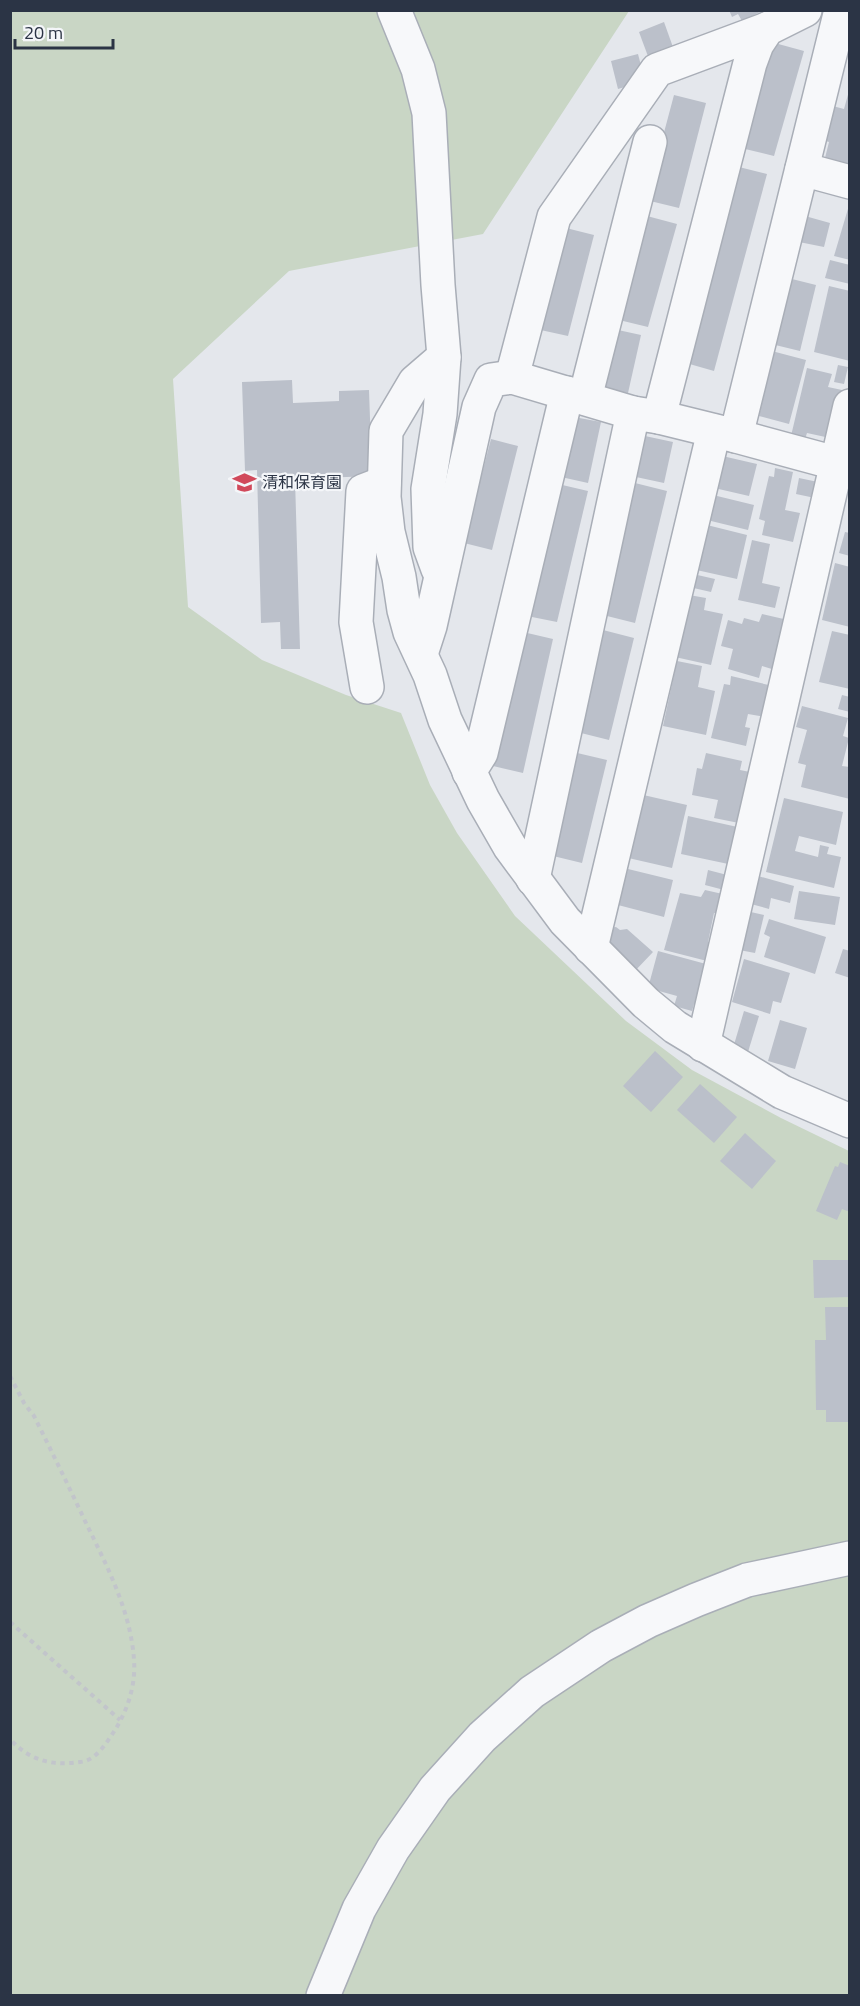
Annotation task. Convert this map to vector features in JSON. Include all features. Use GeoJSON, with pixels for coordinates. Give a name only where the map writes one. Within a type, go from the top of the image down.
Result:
{"type":"FeatureCollection","features":[{"type":"Feature","properties":{"kind":"street"},"geometry":{"type":"LineString","coordinates":[[394,10],[418,69],[429,113],[444,357],[440,414],[428,489],[430,547],[441,576]]}},
{"type":"Feature","properties":{"kind":"street"},"geometry":{"type":"LineString","coordinates":[[512,377],[554,217],[657,70],[767,29],[805,10]]}},
{"type":"Feature","properties":{"kind":"street"},"geometry":{"type":"LineString","coordinates":[[591,948],[725,434],[802,169],[842,10]]}},
{"type":"Feature","properties":{"kind":"street"},"geometry":{"type":"LineString","coordinates":[[533,879],[646,415],[750,63],[757,44],[767,29]]}},
{"type":"Feature","properties":{"kind":"street"},"geometry":{"type":"LineString","coordinates":[[469,772],[481,753],[576,395],[650,142]]}},
{"type":"Feature","properties":{"kind":"street"},"geometry":{"type":"LineString","coordinates":[[802,169],[849,182]]}},
{"type":"Feature","properties":{"kind":"street"},"geometry":{"type":"LineString","coordinates":[[444,357],[415,382],[386,430],[384,483],[388,532],[410,632],[421,654],[445,720],[469,772],[510,847],[533,879],[565,921],[645,1003],[675,1027],[782,1092],[849,1120]]}},
{"type":"Feature","properties":{"kind":"street"},"geometry":{"type":"LineString","coordinates":[[421,654],[430,626],[478,407],[491,380],[512,377],[646,415],[843,465]]}},
{"type":"Feature","properties":{"kind":"street"},"geometry":{"type":"LineString","coordinates":[[703,1045],[776,733],[843,465],[849,406]]}},
{"type":"Feature","properties":{"kind":"street"},"geometry":{"type":"LineString","coordinates":[[366,687],[356,622],[363,491],[384,483]]}},
{"type":"Feature","properties":{"kind":"street"},"geometry":{"type":"LineString","coordinates":[[323,1995],[359,1910],[393,1849],[435,1789],[482,1737],[532,1692],[601,1646],[686,1604],[747,1580],[849,1558]]}},
{"type":"Feature","properties":{"kind":"path"},"geometry":{"type":"LineString","coordinates":[[10,1376],[24,1403],[34,1416],[107,1565],[119,1596],[135,1661],[132,1696],[120,1720],[103,1749],[84,1762],[63,1765],[39,1761],[20,1750],[10,1739]]}},
{"type":"Feature","properties":{"kind":"path"},"geometry":{"type":"LineString","coordinates":[[10,1622],[120,1720]]}},
{"type":"Feature","properties":{"kind":"green space"},"geometry":{"type":"Polygon","coordinates":[[[11,11],[629,11],[483,234],[289,271],[173,379],[188,607],[262,660],[346,695],[401,713],[430,785],[457,833],[515,916],[626,1021],[692,1070],[781,1118],[849,1151],[849,1995],[11,1996],[11,11]]]}},
{"type":"Feature","properties":{"kind":"building"},"geometry":{"type":"Polygon","coordinates":[[[729,10],[764,10],[742,21],[738,14],[732,17],[729,10]]]}},
{"type":"Feature","properties":{"kind":"building"},"geometry":{"type":"Polygon","coordinates":[[[664,22],[674,50],[649,59],[639,32],[664,22]]]}},
{"type":"Feature","properties":{"kind":"building"},"geometry":{"type":"Polygon","coordinates":[[[771,42],[804,51],[774,156],[741,148],[771,42]]]}},
{"type":"Feature","properties":{"kind":"building"},"geometry":{"type":"Polygon","coordinates":[[[638,54],[645,81],[618,89],[611,61],[638,54]]]}},
{"type":"Feature","properties":{"kind":"building"},"geometry":{"type":"Polygon","coordinates":[[[849,91],[850,164],[825,158],[829,142],[819,139],[829,105],[844,109],[849,91]]]}},
{"type":"Feature","properties":{"kind":"building"},"geometry":{"type":"Polygon","coordinates":[[[674,95],[706,103],[679,208],[646,200],[674,95]]]}},
{"type":"Feature","properties":{"kind":"building"},"geometry":{"type":"Polygon","coordinates":[[[739,167],[767,174],[714,371],[686,363],[739,167]]]}},
{"type":"Feature","properties":{"kind":"building"},"geometry":{"type":"Polygon","coordinates":[[[850,202],[850,260],[834,256],[850,202]]]}},
{"type":"Feature","properties":{"kind":"building"},"geometry":{"type":"Polygon","coordinates":[[[647,216],[677,224],[648,327],[619,320],[647,216]]]}},
{"type":"Feature","properties":{"kind":"building"},"geometry":{"type":"Polygon","coordinates":[[[805,216],[830,223],[824,247],[799,242],[805,216]]]}},
{"type":"Feature","properties":{"kind":"building"},"geometry":{"type":"Polygon","coordinates":[[[562,227],[594,235],[568,336],[536,329],[562,227]]]}},
{"type":"Feature","properties":{"kind":"building"},"geometry":{"type":"Polygon","coordinates":[[[830,260],[850,265],[850,284],[825,278],[830,260]]]}},
{"type":"Feature","properties":{"kind":"building"},"geometry":{"type":"Polygon","coordinates":[[[784,277],[816,285],[800,351],[767,343],[784,277]]]}},
{"type":"Feature","properties":{"kind":"building"},"geometry":{"type":"Polygon","coordinates":[[[829,286],[850,291],[850,361],[814,352],[829,286]]]}},
{"type":"Feature","properties":{"kind":"building"},"geometry":{"type":"Polygon","coordinates":[[[618,330],[641,335],[628,393],[604,388],[618,330]]]}},
{"type":"Feature","properties":{"kind":"building"},"geometry":{"type":"Polygon","coordinates":[[[768,350],[806,360],[789,424],[759,416],[767,382],[760,380],[768,350]]]}},
{"type":"Feature","properties":{"kind":"building"},"geometry":{"type":"Polygon","coordinates":[[[838,365],[848,367],[844,384],[834,382],[838,365]]]}},
{"type":"Feature","properties":{"kind":"building"},"geometry":{"type":"Polygon","coordinates":[[[807,368],[832,374],[828,387],[842,390],[830,438],[807,433],[805,439],[791,436],[807,368]]]}},
{"type":"Feature","properties":{"kind":"building"},"geometry":{"type":"Polygon","coordinates":[[[292,380],[293,403],[339,401],[339,391],[369,390],[372,476],[295,479],[300,649],[281,649],[280,622],[261,623],[257,470],[245,471],[242,382],[292,380]]]}},
{"type":"Feature","properties":{"kind":"building"},"geometry":{"type":"Polygon","coordinates":[[[574,417],[601,422],[588,483],[561,477],[574,417]]]}},
{"type":"Feature","properties":{"kind":"building"},"geometry":{"type":"Polygon","coordinates":[[[645,436],[673,442],[664,483],[636,477],[645,436]]]}},
{"type":"Feature","properties":{"kind":"building"},"geometry":{"type":"Polygon","coordinates":[[[491,439],[518,446],[492,550],[464,543],[491,439]]]}},
{"type":"Feature","properties":{"kind":"building"},"geometry":{"type":"Polygon","coordinates":[[[718,455],[757,464],[749,496],[710,487],[718,455]]]}},
{"type":"Feature","properties":{"kind":"building"},"geometry":{"type":"Polygon","coordinates":[[[775,468],[793,472],[785,510],[800,513],[793,542],[762,535],[765,521],[759,519],[769,476],[774,477],[775,468]]]}},
{"type":"Feature","properties":{"kind":"building"},"geometry":{"type":"Polygon","coordinates":[[[799,478],[818,482],[815,498],[796,494],[799,478]]]}},
{"type":"Feature","properties":{"kind":"building"},"geometry":{"type":"Polygon","coordinates":[[[635,483],[667,491],[635,623],[603,615],[635,483]]]}},
{"type":"Feature","properties":{"kind":"building"},"geometry":{"type":"Polygon","coordinates":[[[558,484],[588,491],[557,622],[527,616],[558,484]]]}},
{"type":"Feature","properties":{"kind":"building"},"geometry":{"type":"Polygon","coordinates":[[[713,495],[754,505],[748,530],[707,520],[713,495]]]}},
{"type":"Feature","properties":{"kind":"building"},"geometry":{"type":"Polygon","coordinates":[[[703,524],[747,535],[737,579],[692,569],[703,524]]]}},
{"type":"Feature","properties":{"kind":"building"},"geometry":{"type":"Polygon","coordinates":[[[845,532],[850,533],[850,556],[839,553],[845,532]]]}},
{"type":"Feature","properties":{"kind":"building"},"geometry":{"type":"Polygon","coordinates":[[[752,540],[770,544],[762,583],[780,587],[775,608],[738,600],[752,540]]]}},
{"type":"Feature","properties":{"kind":"building"},"geometry":{"type":"Polygon","coordinates":[[[835,563],[850,567],[850,627],[822,620],[835,563]]]}},
{"type":"Feature","properties":{"kind":"building"},"geometry":{"type":"Polygon","coordinates":[[[693,574],[715,579],[711,592],[689,587],[693,574]]]}},
{"type":"Feature","properties":{"kind":"building"},"geometry":{"type":"Polygon","coordinates":[[[689,595],[706,598],[704,610],[723,614],[711,665],[675,657],[689,595]]]}},
{"type":"Feature","properties":{"kind":"building"},"geometry":{"type":"Polygon","coordinates":[[[762,614],[788,620],[775,670],[762,666],[759,678],[728,669],[733,649],[721,646],[728,620],[742,624],[744,618],[759,622],[762,614]]]}},
{"type":"Feature","properties":{"kind":"building"},"geometry":{"type":"Polygon","coordinates":[[[603,630],[634,638],[609,740],[577,732],[603,630]]]}},
{"type":"Feature","properties":{"kind":"building"},"geometry":{"type":"Polygon","coordinates":[[[832,631],[850,635],[850,689],[819,682],[832,631]]]}},
{"type":"Feature","properties":{"kind":"building"},"geometry":{"type":"Polygon","coordinates":[[[523,632],[553,639],[523,773],[493,766],[523,632]]]}},
{"type":"Feature","properties":{"kind":"building"},"geometry":{"type":"Polygon","coordinates":[[[677,661],[702,666],[698,687],[715,691],[706,735],[663,726],[677,661]]]}},
{"type":"Feature","properties":{"kind":"building"},"geometry":{"type":"Polygon","coordinates":[[[731,676],[773,686],[766,717],[748,714],[745,727],[750,728],[746,746],[711,738],[724,684],[730,685],[731,676]]]}},
{"type":"Feature","properties":{"kind":"building"},"geometry":{"type":"Polygon","coordinates":[[[842,695],[850,697],[850,712],[838,709],[842,695]]]}},
{"type":"Feature","properties":{"kind":"building"},"geometry":{"type":"Polygon","coordinates":[[[802,706],[848,718],[843,736],[849,738],[842,766],[850,767],[850,799],[801,787],[806,765],[798,763],[807,730],[796,727],[802,706]]]}},
{"type":"Feature","properties":{"kind":"building"},"geometry":{"type":"Polygon","coordinates":[[[573,752],[607,760],[582,863],[549,855],[573,752]]]}},
{"type":"Feature","properties":{"kind":"building"},"geometry":{"type":"Polygon","coordinates":[[[706,753],[742,761],[740,770],[750,772],[739,823],[714,818],[718,800],[692,795],[697,768],[702,769],[706,753]]]}},
{"type":"Feature","properties":{"kind":"building"},"geometry":{"type":"Polygon","coordinates":[[[639,794],[687,805],[672,868],[624,857],[639,794]]]}},
{"type":"Feature","properties":{"kind":"building"},"geometry":{"type":"Polygon","coordinates":[[[784,798],[843,812],[836,845],[799,836],[795,851],[818,857],[820,845],[829,847],[827,854],[841,857],[834,888],[766,872],[784,798]]]}},
{"type":"Feature","properties":{"kind":"building"},"geometry":{"type":"Polygon","coordinates":[[[688,816],[742,828],[733,865],[681,854],[688,816]]]}},
{"type":"Feature","properties":{"kind":"building"},"geometry":{"type":"Polygon","coordinates":[[[628,869],[673,880],[664,917],[618,905],[628,869]]]}},
{"type":"Feature","properties":{"kind":"building"},"geometry":{"type":"Polygon","coordinates":[[[708,870],[731,876],[728,891],[705,885],[708,870]]]}},
{"type":"Feature","properties":{"kind":"building"},"geometry":{"type":"Polygon","coordinates":[[[758,876],[794,886],[790,903],[771,898],[769,909],[751,904],[758,876]]]}},
{"type":"Feature","properties":{"kind":"building"},"geometry":{"type":"Polygon","coordinates":[[[705,890],[727,895],[723,914],[714,913],[708,942],[715,944],[711,962],[664,950],[680,893],[701,897],[705,890]]]}},
{"type":"Feature","properties":{"kind":"building"},"geometry":{"type":"Polygon","coordinates":[[[799,891],[840,897],[835,925],[794,919],[799,891]]]}},
{"type":"Feature","properties":{"kind":"building"},"geometry":{"type":"Polygon","coordinates":[[[742,910],[764,915],[755,953],[734,949],[742,910]]]}},
{"type":"Feature","properties":{"kind":"building"},"geometry":{"type":"Polygon","coordinates":[[[769,919],[826,937],[815,974],[764,957],[770,937],[764,934],[769,919]]]}},
{"type":"Feature","properties":{"kind":"building"},"geometry":{"type":"Polygon","coordinates":[[[616,927],[620,930],[627,929],[653,952],[633,973],[607,941],[608,928],[616,927]]]}},
{"type":"Feature","properties":{"kind":"building"},"geometry":{"type":"Polygon","coordinates":[[[843,949],[850,951],[850,978],[835,973],[843,949]]]}},
{"type":"Feature","properties":{"kind":"building"},"geometry":{"type":"Polygon","coordinates":[[[658,951],[706,964],[700,1006],[694,1004],[692,1011],[674,1006],[677,996],[648,988],[658,951]]]}},
{"type":"Feature","properties":{"kind":"building"},"geometry":{"type":"Polygon","coordinates":[[[744,959],[790,973],[781,1003],[773,1001],[770,1014],[732,1002],[744,959]]]}},
{"type":"Feature","properties":{"kind":"building"},"geometry":{"type":"Polygon","coordinates":[[[744,1011],[759,1016],[748,1052],[733,1048],[744,1011]]]}},
{"type":"Feature","properties":{"kind":"building"},"geometry":{"type":"Polygon","coordinates":[[[780,1020],[807,1028],[795,1069],[768,1061],[780,1020]]]}},
{"type":"Feature","properties":{"kind":"building"},"geometry":{"type":"Polygon","coordinates":[[[655,1051],[683,1077],[651,1112],[623,1086],[655,1051]]]}},
{"type":"Feature","properties":{"kind":"building"},"geometry":{"type":"Polygon","coordinates":[[[700,1084],[737,1117],[714,1143],[677,1110],[700,1084]]]}},
{"type":"Feature","properties":{"kind":"building"},"geometry":{"type":"Polygon","coordinates":[[[745,1133],[776,1161],[752,1189],[720,1161],[745,1133]]]}},
{"type":"Feature","properties":{"kind":"building"},"geometry":{"type":"Polygon","coordinates":[[[840,1162],[850,1166],[850,1212],[842,1209],[837,1220],[816,1211],[835,1166],[838,1167],[840,1162]]]}},
{"type":"Feature","properties":{"kind":"building"},"geometry":{"type":"Polygon","coordinates":[[[813,1260],[850,1260],[850,1297],[814,1298],[813,1260]]]}},
{"type":"Feature","properties":{"kind":"building"},"geometry":{"type":"Polygon","coordinates":[[[825,1307],[850,1307],[850,1422],[826,1422],[826,1410],[816,1410],[815,1340],[826,1340],[825,1307]]]}},
{"type":"Feature","properties":{"kind":"place","name":"清和保育園"},"geometry":{"type":"Point","coordinates":[244,482]}}]}
